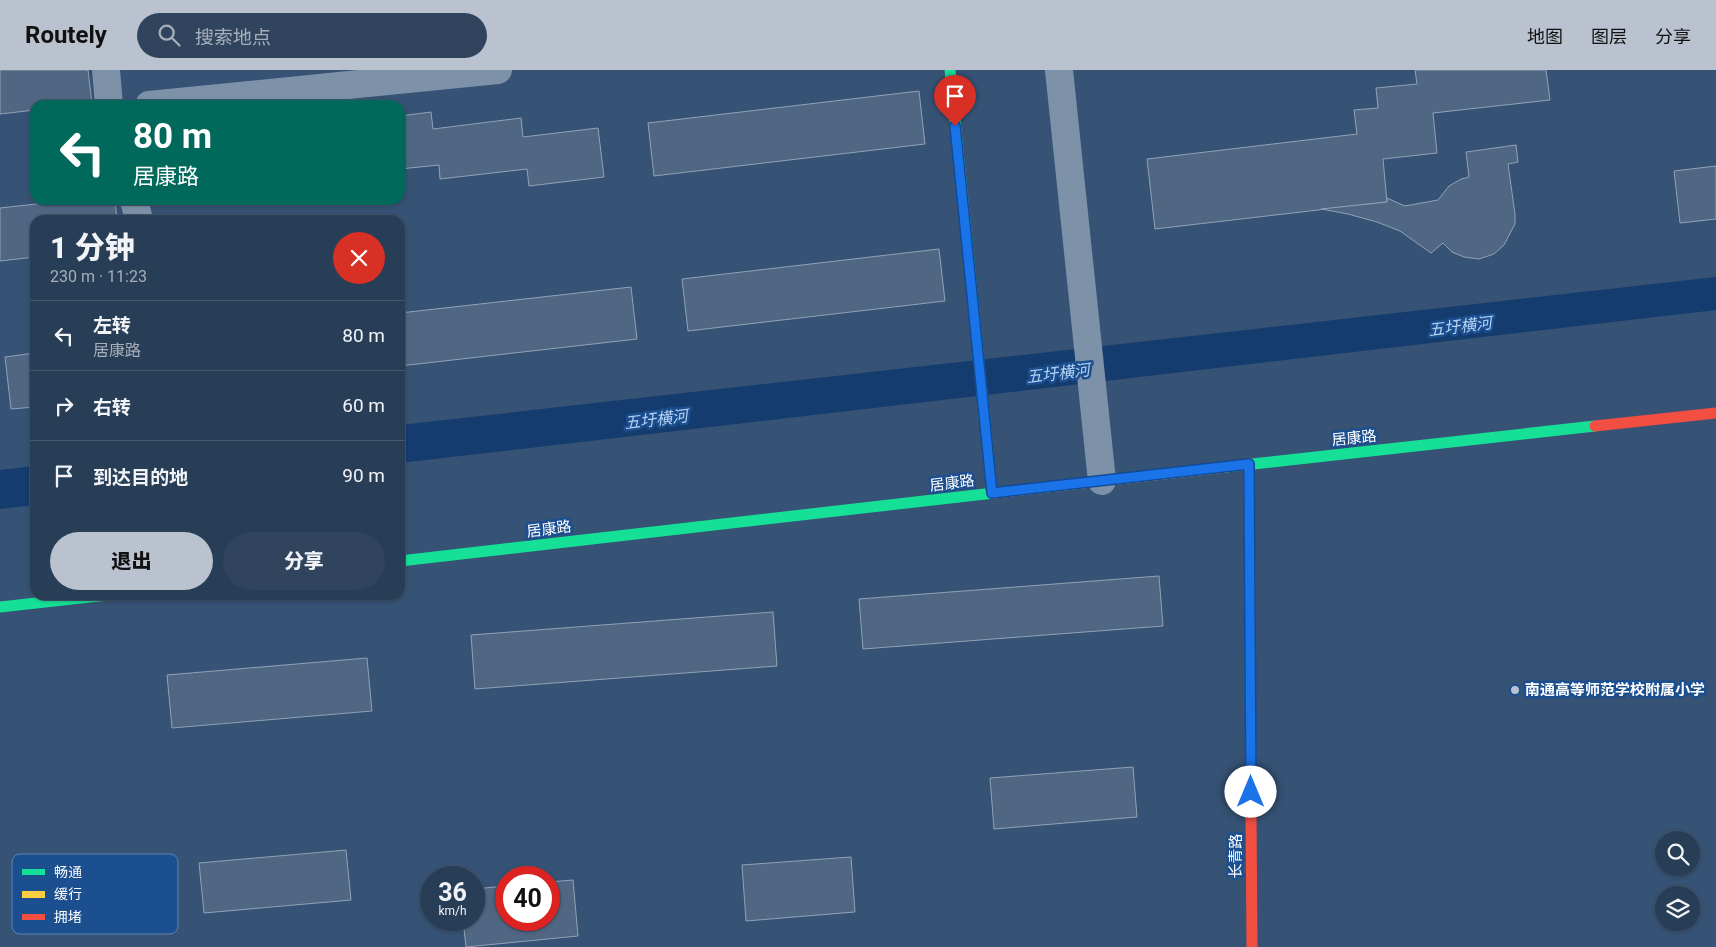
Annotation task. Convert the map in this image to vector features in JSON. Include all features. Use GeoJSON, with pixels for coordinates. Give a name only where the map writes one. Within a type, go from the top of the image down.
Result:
{"type":"FeatureCollection","features":[{"type":"Feature","properties":{"kind":"street"},"geometry":{"type":"LineString","coordinates":[[106,70],[109,100]]}},
{"type":"Feature","properties":{"kind":"street"},"geometry":{"type":"LineString","coordinates":[[199,100],[498,70]]}},
{"type":"Feature","properties":{"kind":"street"},"geometry":{"type":"LineString","coordinates":[[950,70],[992,493]]}},
{"type":"Feature","properties":{"kind":"street"},"geometry":{"type":"LineString","coordinates":[[1059,70],[1102,481]]}},
{"type":"Feature","properties":{"kind":"street","name":"居康路"},"geometry":{"type":"LineString","coordinates":[[405,560],[1249,464],[1716,413]]}},
{"type":"Feature","properties":{"kind":"street","name":"长青路"},"geometry":{"type":"LineString","coordinates":[[1249,464],[1252,947]]}},
{"type":"Feature","properties":{"kind":"street"},"geometry":{"type":"LineString","coordinates":[[0,607],[63,600]]}},
{"type":"Feature","properties":{"kind":"water","name":"五圩横河"},"geometry":{"type":"Polygon","coordinates":[[[1716,277],[1716,310],[405,462],[405,424],[1716,277]]]}},
{"type":"Feature","properties":{"kind":"water"},"geometry":{"type":"Polygon","coordinates":[[[30,467],[30,506],[0,509],[0,470],[30,467]]]}},
{"type":"Feature","properties":{"kind":"building"},"geometry":{"type":"Polygon","coordinates":[[[0,70],[88,70],[92,100],[30,100],[30,111],[0,114],[0,70]]]}},
{"type":"Feature","properties":{"kind":"building"},"geometry":{"type":"Polygon","coordinates":[[[1415,70],[1546,70],[1550,100],[1433,113],[1437,153],[1383,159],[1387,202],[1155,229],[1147,159],[1357,134],[1354,110],[1378,108],[1376,88],[1417,84],[1415,70]]]}},
{"type":"Feature","properties":{"kind":"building"},"geometry":{"type":"Polygon","coordinates":[[[919,91],[925,144],[654,176],[648,123],[919,91]]]}},
{"type":"Feature","properties":{"kind":"building"},"geometry":{"type":"Polygon","coordinates":[[[431,112],[433,129],[521,118],[523,137],[598,128],[604,177],[529,186],[527,169],[440,179],[439,165],[405,168],[405,115],[431,112]]]}},
{"type":"Feature","properties":{"kind":"building"},"geometry":{"type":"Polygon","coordinates":[[[1516,145],[1518,162],[1508,164],[1515,224],[1504,245],[1494,254],[1479,259],[1464,257],[1452,252],[1443,243],[1431,253],[1400,231],[1377,222],[1321,209],[1387,202],[1387,198],[1405,206],[1438,200],[1449,186],[1469,177],[1466,152],[1516,145]]]}},
{"type":"Feature","properties":{"kind":"building"},"geometry":{"type":"Polygon","coordinates":[[[1716,166],[1716,219],[1680,223],[1674,171],[1716,166]]]}},
{"type":"Feature","properties":{"kind":"building"},"geometry":{"type":"Polygon","coordinates":[[[30,205],[116,205],[116,215],[30,215],[30,258],[0,261],[0,208],[30,205]]]}},
{"type":"Feature","properties":{"kind":"building"},"geometry":{"type":"Polygon","coordinates":[[[939,249],[945,301],[688,331],[682,279],[939,249]]]}},
{"type":"Feature","properties":{"kind":"building"},"geometry":{"type":"Polygon","coordinates":[[[631,287],[637,339],[405,365],[405,312],[631,287]]]}},
{"type":"Feature","properties":{"kind":"building"},"geometry":{"type":"Polygon","coordinates":[[[30,354],[30,407],[11,409],[5,357],[30,354]]]}},
{"type":"Feature","properties":{"kind":"building"},"geometry":{"type":"Polygon","coordinates":[[[1159,576],[1163,626],[863,649],[859,599],[1159,576]]]}},
{"type":"Feature","properties":{"kind":"building"},"geometry":{"type":"Polygon","coordinates":[[[773,612],[777,666],[475,689],[471,635],[773,612]]]}},
{"type":"Feature","properties":{"kind":"building"},"geometry":{"type":"Polygon","coordinates":[[[367,658],[372,711],[172,728],[167,675],[367,658]]]}},
{"type":"Feature","properties":{"kind":"building"},"geometry":{"type":"Polygon","coordinates":[[[1133,767],[1137,817],[994,829],[990,778],[1133,767]]]}},
{"type":"Feature","properties":{"kind":"building"},"geometry":{"type":"Polygon","coordinates":[[[346,850],[351,900],[204,913],[199,863],[346,850]]]}},
{"type":"Feature","properties":{"kind":"building"},"geometry":{"type":"Polygon","coordinates":[[[851,857],[855,912],[746,921],[742,865],[851,857]]]}},
{"type":"Feature","properties":{"kind":"building"},"geometry":{"type":"Polygon","coordinates":[[[573,880],[578,936],[466,947],[464,931],[485,931],[485,888],[495,887],[495,931],[560,931],[560,881],[573,880]]]}},
{"type":"Feature","properties":{"kind":"traffic: fast"},"geometry":{"type":"LineString","coordinates":[[950,70],[992,493]]}},
{"type":"Feature","properties":{"kind":"traffic: fast"},"geometry":{"type":"LineString","coordinates":[[1226,467],[1595,426]]}},
{"type":"Feature","properties":{"kind":"traffic: fast"},"geometry":{"type":"LineString","coordinates":[[1249,464],[1251,812]]}},
{"type":"Feature","properties":{"kind":"traffic: fast"},"geometry":{"type":"LineString","coordinates":[[405,560],[994,493]]}},
{"type":"Feature","properties":{"kind":"traffic: fast"},"geometry":{"type":"LineString","coordinates":[[0,607],[63,600]]}},
{"type":"Feature","properties":{"kind":"traffic: slow"},"geometry":{"type":"LineString","coordinates":[[994,493],[1226,467]]}},
{"type":"Feature","properties":{"kind":"traffic: jam"},"geometry":{"type":"LineString","coordinates":[[1595,426],[1716,413]]}},
{"type":"Feature","properties":{"kind":"traffic: jam"},"geometry":{"type":"LineString","coordinates":[[1251,812],[1252,947]]}},
{"type":"Feature","properties":{"kind":"place","name":"南通高等师范学校附属小学"},"geometry":{"type":"Point","coordinates":[1515,690]}},
{"type":"Feature","properties":{"kind":"route"},"geometry":{"type":"LineString","coordinates":[[955,126],[992,493],[1249,464],[1251,792]]}}]}
